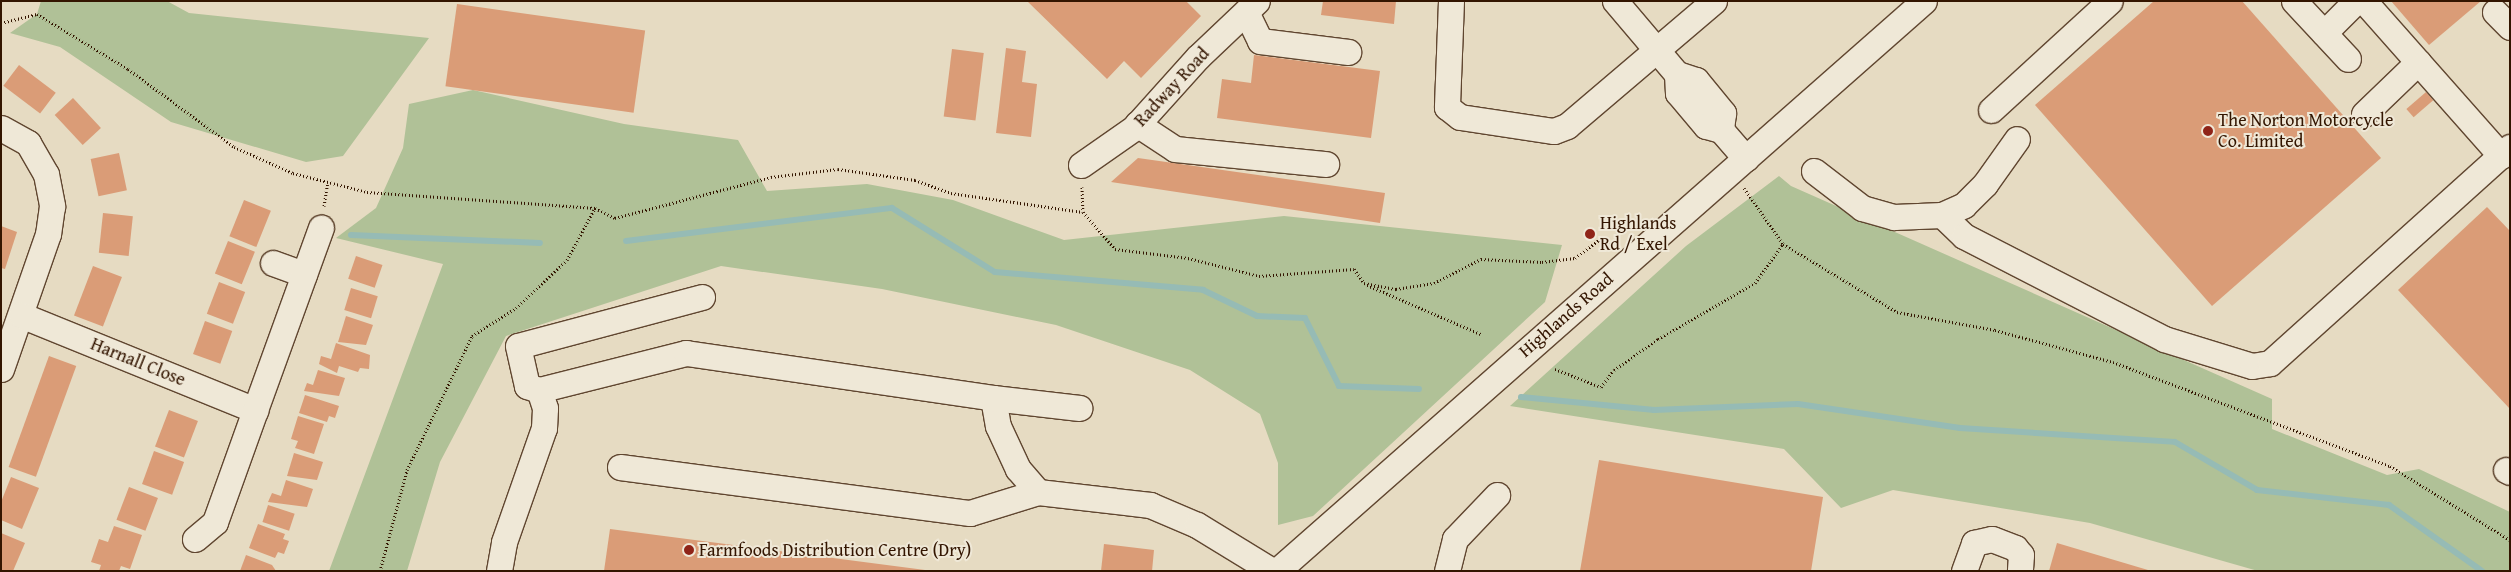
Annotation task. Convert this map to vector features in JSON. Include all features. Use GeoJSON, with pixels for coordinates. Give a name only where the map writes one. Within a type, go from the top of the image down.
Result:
{"type":"FeatureCollection","features":[{"type":"Feature","properties":{"kind":"street"},"geometry":{"type":"LineString","coordinates":[[1451,1],[1444,97],[1447,107],[1460,117],[1554,131],[1567,126],[1714,1]]}},
{"type":"Feature","properties":{"kind":"street"},"geometry":{"type":"LineString","coordinates":[[1615,1],[1677,74],[1678,93],[1706,126],[1720,130],[1739,165]]}},
{"type":"Feature","properties":{"kind":"street","name":"Highlands Road"},"geometry":{"type":"LineString","coordinates":[[1277,571],[1924,1]]}},
{"type":"Feature","properties":{"kind":"street"},"geometry":{"type":"LineString","coordinates":[[1991,110],[2110,1]]}},
{"type":"Feature","properties":{"kind":"street"},"geometry":{"type":"LineString","coordinates":[[2294,1],[2348,59]]}},
{"type":"Feature","properties":{"kind":"street"},"geometry":{"type":"LineString","coordinates":[[2324,33],[2356,1]]}},
{"type":"Feature","properties":{"kind":"street"},"geometry":{"type":"LineString","coordinates":[[1942,215],[1964,236],[2164,339],[2252,366],[2270,363],[2505,151],[2418,62],[2364,1]]}},
{"type":"Feature","properties":{"kind":"street"},"geometry":{"type":"LineString","coordinates":[[1252,7],[1260,41],[1348,52]]}},
{"type":"Feature","properties":{"kind":"street","name":"Radway Road"},"geometry":{"type":"LineString","coordinates":[[1081,165],[1137,124],[1252,7]]}},
{"type":"Feature","properties":{"kind":"street"},"geometry":{"type":"LineString","coordinates":[[2364,114],[2418,62]]}},
{"type":"Feature","properties":{"kind":"street"},"geometry":{"type":"LineString","coordinates":[[1137,124],[1175,149],[1326,164]]}},
{"type":"Feature","properties":{"kind":"street"},"geometry":{"type":"LineString","coordinates":[[1,128],[28,143],[46,174],[52,206],[48,234],[1,369]]}},
{"type":"Feature","properties":{"kind":"street"},"geometry":{"type":"LineString","coordinates":[[1814,171],[1862,208],[1894,217],[1942,215],[1964,205],[1985,184],[2017,139]]}},
{"type":"Feature","properties":{"kind":"street"},"geometry":{"type":"LineString","coordinates":[[195,539],[215,522],[321,228]]}},
{"type":"Feature","properties":{"kind":"street"},"geometry":{"type":"LineString","coordinates":[[273,263],[304,274]]}},
{"type":"Feature","properties":{"kind":"street"},"geometry":{"type":"LineString","coordinates":[[702,297],[518,346],[527,386],[539,390],[686,354],[993,398],[1078,408]]}},
{"type":"Feature","properties":{"kind":"street","name":"Harnall Close"},"geometry":{"type":"LineString","coordinates":[[21,315],[256,410]]}},
{"type":"Feature","properties":{"kind":"street"},"geometry":{"type":"LineString","coordinates":[[500,571],[504,542],[544,428],[545,408],[539,390]]}},
{"type":"Feature","properties":{"kind":"street"},"geometry":{"type":"LineString","coordinates":[[993,398],[998,426],[1018,470],[1038,492]]}},
{"type":"Feature","properties":{"kind":"street"},"geometry":{"type":"LineString","coordinates":[[620,467],[970,513],[1038,492],[1150,505],[1197,525],[1272,571]]}},
{"type":"Feature","properties":{"kind":"street"},"geometry":{"type":"LineString","coordinates":[[1447,571],[1455,539],[1497,494]]}},
{"type":"Feature","properties":{"kind":"street"},"geometry":{"type":"LineString","coordinates":[[1964,571],[1974,543],[1992,538],[2015,548],[2021,556],[2020,571]]}},
{"type":"Feature","properties":{"kind":"path"},"geometry":{"type":"LineString","coordinates":[[1,23],[37,14],[128,68],[234,147],[293,173],[367,192],[594,208],[615,218],[771,177],[838,170],[915,180],[951,193],[1083,212],[1115,249],[1188,258],[1259,276],[1354,269],[1364,283],[1481,334]]}},
{"type":"Feature","properties":{"kind":"path"},"geometry":{"type":"LineString","coordinates":[[1739,165],[1783,244],[1897,312],[1995,330],[2112,362],[2390,466],[2510,540]]}},
{"type":"Feature","properties":{"kind":"path"},"geometry":{"type":"LineString","coordinates":[[380,571],[407,470],[472,336],[516,308],[567,260],[594,208]]}},
{"type":"Feature","properties":{"kind":"path"},"geometry":{"type":"LineString","coordinates":[[1364,283],[1396,289],[1434,283],[1480,259],[1542,262],[1575,258],[1600,240],[1637,253]]}},
{"type":"Feature","properties":{"kind":"path"},"geometry":{"type":"LineString","coordinates":[[1555,369],[1601,387],[1614,370],[1658,340],[1754,283],[1783,244]]}},
{"type":"Feature","properties":{"kind":"green space"},"geometry":{"type":"Polygon","coordinates":[[[41,1],[167,1],[189,13],[429,38],[343,156],[306,162],[171,122],[60,47],[10,33],[37,14],[41,1]]]}},
{"type":"Feature","properties":{"kind":"green space"},"geometry":{"type":"Polygon","coordinates":[[[473,90],[624,124],[738,140],[767,191],[867,184],[953,200],[1064,240],[1284,216],[1562,245],[1545,302],[1313,516],[1278,525],[1278,463],[1260,414],[1190,370],[1056,325],[882,289],[721,266],[506,336],[440,462],[407,571],[329,571],[443,264],[336,238],[376,208],[403,148],[409,104],[473,90]]]}},
{"type":"Feature","properties":{"kind":"green space"},"geometry":{"type":"Polygon","coordinates":[[[1779,176],[1791,186],[2272,399],[2272,429],[2387,475],[2419,469],[2510,512],[2510,571],[2258,571],[2090,523],[1893,490],[1841,508],[1784,449],[1510,406],[1686,246],[1779,176]]]}},
{"type":"Feature","properties":{"kind":"building"},"geometry":{"type":"Polygon","coordinates":[[[1027,1],[1186,1],[1201,16],[1141,78],[1124,61],[1107,79],[1027,1]]]}},
{"type":"Feature","properties":{"kind":"building"},"geometry":{"type":"Polygon","coordinates":[[[1323,1],[1396,1],[1394,24],[1321,15],[1323,1]]]}},
{"type":"Feature","properties":{"kind":"building","name":"The Norton Motorcycle Co. Limited"},"geometry":{"type":"Polygon","coordinates":[[[2154,1],[2242,1],[2381,158],[2212,306],[2035,105],[2154,1]]]}},
{"type":"Feature","properties":{"kind":"building"},"geometry":{"type":"Polygon","coordinates":[[[2391,1],[2481,1],[2429,45],[2391,1]]]}},
{"type":"Feature","properties":{"kind":"building"},"geometry":{"type":"Polygon","coordinates":[[[457,4],[645,30],[634,113],[445,86],[457,4]]]}},
{"type":"Feature","properties":{"kind":"building"},"geometry":{"type":"Polygon","coordinates":[[[1006,48],[1026,51],[1022,82],[1037,84],[1031,137],[996,133],[1006,48]]]}},
{"type":"Feature","properties":{"kind":"building"},"geometry":{"type":"Polygon","coordinates":[[[952,49],[984,53],[975,120],[944,116],[952,49]]]}},
{"type":"Feature","properties":{"kind":"building"},"geometry":{"type":"Polygon","coordinates":[[[1254,55],[1380,71],[1371,138],[1217,118],[1222,79],[1251,83],[1254,55]]]}},
{"type":"Feature","properties":{"kind":"building"},"geometry":{"type":"Polygon","coordinates":[[[19,65],[56,93],[40,113],[3,86],[19,65]]]}},
{"type":"Feature","properties":{"kind":"building"},"geometry":{"type":"Polygon","coordinates":[[[2426,92],[2433,100],[2414,117],[2406,109],[2426,92]]]}},
{"type":"Feature","properties":{"kind":"building"},"geometry":{"type":"Polygon","coordinates":[[[73,98],[101,128],[83,145],[55,115],[73,98]]]}},
{"type":"Feature","properties":{"kind":"building"},"geometry":{"type":"Polygon","coordinates":[[[119,153],[127,190],[99,196],[91,159],[119,153]]]}},
{"type":"Feature","properties":{"kind":"building"},"geometry":{"type":"Polygon","coordinates":[[[1138,158],[1385,193],[1380,223],[1111,182],[1138,158]]]}},
{"type":"Feature","properties":{"kind":"building"},"geometry":{"type":"Polygon","coordinates":[[[244,200],[271,211],[256,247],[229,236],[244,200]]]}},
{"type":"Feature","properties":{"kind":"building"},"geometry":{"type":"Polygon","coordinates":[[[2487,207],[2510,231],[2510,409],[2398,290],[2487,207]]]}},
{"type":"Feature","properties":{"kind":"building"},"geometry":{"type":"Polygon","coordinates":[[[103,213],[133,216],[129,256],[99,253],[103,213]]]}},
{"type":"Feature","properties":{"kind":"building"},"geometry":{"type":"Polygon","coordinates":[[[1,226],[17,232],[5,269],[1,268],[1,226]]]}},
{"type":"Feature","properties":{"kind":"building"},"geometry":{"type":"Polygon","coordinates":[[[228,241],[255,252],[242,284],[215,273],[228,241]]]}},
{"type":"Feature","properties":{"kind":"building"},"geometry":{"type":"Polygon","coordinates":[[[356,256],[382,265],[375,288],[348,279],[356,256]]]}},
{"type":"Feature","properties":{"kind":"building"},"geometry":{"type":"Polygon","coordinates":[[[93,266],[122,277],[103,327],[74,315],[93,266]]]}},
{"type":"Feature","properties":{"kind":"building"},"geometry":{"type":"Polygon","coordinates":[[[219,282],[245,292],[233,324],[207,314],[219,282]]]}},
{"type":"Feature","properties":{"kind":"building"},"geometry":{"type":"Polygon","coordinates":[[[351,288],[378,296],[371,318],[344,310],[351,288]]]}},
{"type":"Feature","properties":{"kind":"building"},"geometry":{"type":"Polygon","coordinates":[[[346,316],[373,325],[366,345],[338,342],[346,316]]]}},
{"type":"Feature","properties":{"kind":"building"},"geometry":{"type":"Polygon","coordinates":[[[205,321],[232,331],[220,364],[193,354],[205,321]]]}},
{"type":"Feature","properties":{"kind":"building"},"geometry":{"type":"Polygon","coordinates":[[[336,343],[370,355],[369,369],[360,368],[358,372],[339,366],[337,373],[319,364],[321,356],[331,359],[336,343]]]}},
{"type":"Feature","properties":{"kind":"building"},"geometry":{"type":"Polygon","coordinates":[[[49,356],[76,366],[36,477],[9,467],[49,356]]]}},
{"type":"Feature","properties":{"kind":"building"},"geometry":{"type":"Polygon","coordinates":[[[318,370],[345,378],[339,396],[304,391],[307,383],[313,385],[318,370]]]}},
{"type":"Feature","properties":{"kind":"building"},"geometry":{"type":"Polygon","coordinates":[[[305,395],[339,406],[335,418],[329,416],[327,422],[299,413],[305,395]]]}},
{"type":"Feature","properties":{"kind":"building"},"geometry":{"type":"Polygon","coordinates":[[[169,410],[198,421],[184,458],[155,446],[169,410]]]}},
{"type":"Feature","properties":{"kind":"building"},"geometry":{"type":"Polygon","coordinates":[[[298,416],[324,424],[314,454],[295,448],[298,441],[291,439],[298,416]]]}},
{"type":"Feature","properties":{"kind":"building"},"geometry":{"type":"Polygon","coordinates":[[[154,451],[184,462],[172,495],[142,484],[154,451]]]}},
{"type":"Feature","properties":{"kind":"building"},"geometry":{"type":"Polygon","coordinates":[[[294,453],[323,462],[317,480],[287,476],[294,453]]]}},
{"type":"Feature","properties":{"kind":"building"},"geometry":{"type":"Polygon","coordinates":[[[1599,460],[1823,497],[1811,571],[1580,571],[1599,460]]]}},
{"type":"Feature","properties":{"kind":"building"},"geometry":{"type":"Polygon","coordinates":[[[11,477],[39,488],[22,529],[1,520],[1,502],[11,477]]]}},
{"type":"Feature","properties":{"kind":"building"},"geometry":{"type":"Polygon","coordinates":[[[286,480],[313,489],[307,507],[268,502],[272,493],[281,496],[286,480]]]}},
{"type":"Feature","properties":{"kind":"building"},"geometry":{"type":"Polygon","coordinates":[[[129,487],[158,498],[145,531],[116,520],[129,487]]]}},
{"type":"Feature","properties":{"kind":"building"},"geometry":{"type":"Polygon","coordinates":[[[268,505],[295,514],[289,531],[262,522],[268,505]]]}},
{"type":"Feature","properties":{"kind":"building"},"geometry":{"type":"Polygon","coordinates":[[[258,524],[285,534],[283,539],[289,541],[284,554],[278,552],[275,558],[249,548],[258,524]]]}},
{"type":"Feature","properties":{"kind":"building"},"geometry":{"type":"Polygon","coordinates":[[[114,526],[142,535],[130,569],[121,566],[119,571],[99,571],[101,565],[91,562],[99,539],[108,542],[114,526]]]}},
{"type":"Feature","properties":{"kind":"building","name":"Farmfoods Distribution Centre (Dry)"},"geometry":{"type":"Polygon","coordinates":[[[610,529],[925,570],[925,571],[604,571],[610,529]]]}},
{"type":"Feature","properties":{"kind":"building"},"geometry":{"type":"Polygon","coordinates":[[[1,533],[25,543],[13,571],[1,571],[1,533]]]}},
{"type":"Feature","properties":{"kind":"building"},"geometry":{"type":"Polygon","coordinates":[[[2057,543],[2148,570],[2148,571],[2049,571],[2057,543]]]}},
{"type":"Feature","properties":{"kind":"building"},"geometry":{"type":"Polygon","coordinates":[[[1104,544],[1154,550],[1152,571],[1101,571],[1104,544]]]}},
{"type":"Feature","properties":{"kind":"building"},"geometry":{"type":"Polygon","coordinates":[[[246,555],[272,565],[276,571],[240,571],[246,555]]]}},
{"type":"Feature","properties":{"kind":"waterway"},"geometry":{"type":"LineString","coordinates":[[626,241],[892,208],[995,272],[1203,290],[1257,316],[1305,318],[1339,386],[1419,389]]}},
{"type":"Feature","properties":{"kind":"waterway"},"geometry":{"type":"LineString","coordinates":[[351,235],[540,243]]}},
{"type":"Feature","properties":{"kind":"waterway"},"geometry":{"type":"LineString","coordinates":[[1521,397],[1654,410],[1798,404],[1960,428],[2175,442],[2257,490],[2389,505],[2482,571]]}},
{"type":"Feature","properties":{"kind":"place","name":"The Norton Motorcycle Co. Limited"},"geometry":{"type":"Point","coordinates":[2208,131]}},
{"type":"Feature","properties":{"kind":"place","name":"Highlands Rd / Exel"},"geometry":{"type":"Point","coordinates":[1590,234]}},
{"type":"Feature","properties":{"kind":"place","name":"Farmfoods Distribution Centre (Dry)"},"geometry":{"type":"Point","coordinates":[689,550]}}]}
